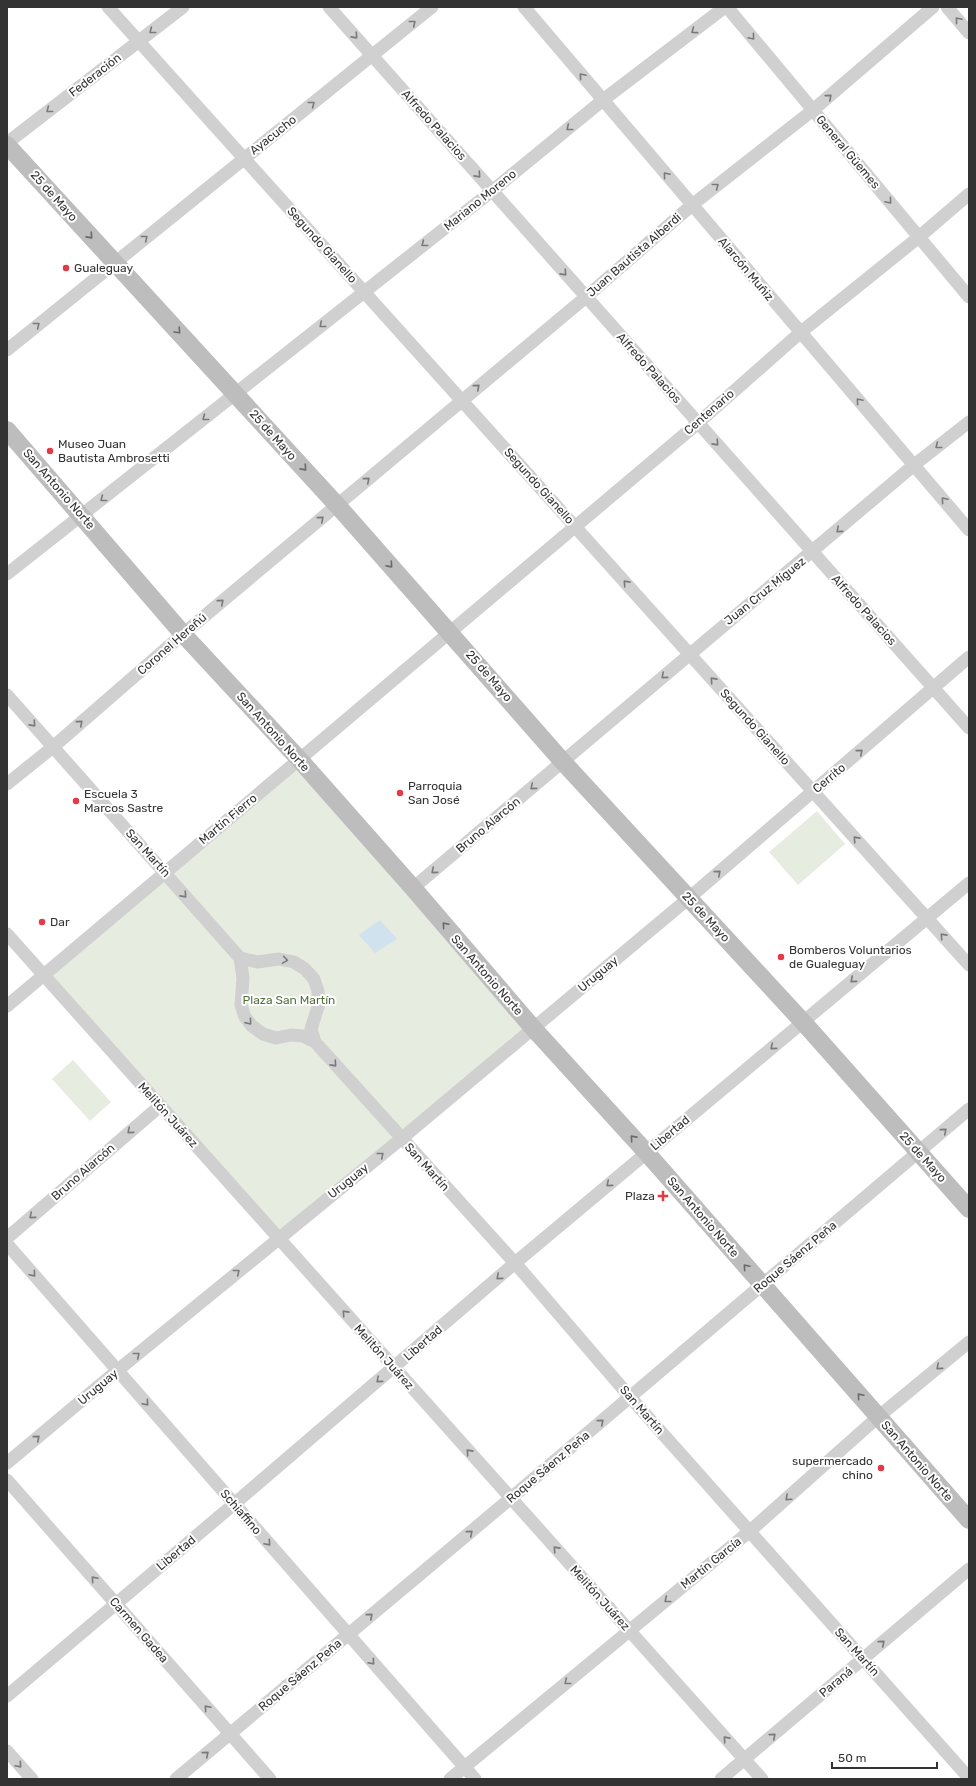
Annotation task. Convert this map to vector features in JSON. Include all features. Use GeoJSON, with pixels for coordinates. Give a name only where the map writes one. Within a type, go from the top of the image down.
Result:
{"type":"FeatureCollection","features":[{"type":"Feature","properties":{"kind":"street","name":"Segundo Gianello"},"geometry":{"type":"LineString","coordinates":[[108,7],[969,965]]}},
{"type":"Feature","properties":{"kind":"street","name":"Federación"},"geometry":{"type":"LineString","coordinates":[[7,144],[183,7]]}},
{"type":"Feature","properties":{"kind":"street","name":"Alfredo Palacios"},"geometry":{"type":"LineString","coordinates":[[329,7],[969,728]]}},
{"type":"Feature","properties":{"kind":"street","name":"Ayacucho"},"geometry":{"type":"LineString","coordinates":[[7,350],[432,7]]}},
{"type":"Feature","properties":{"kind":"street","name":"Alarcón Muñiz"},"geometry":{"type":"LineString","coordinates":[[524,7],[969,530]]}},
{"type":"Feature","properties":{"kind":"street","name":"Mariano Moreno"},"geometry":{"type":"LineString","coordinates":[[7,574],[492,191],[603,100],[726,7]]}},
{"type":"Feature","properties":{"kind":"street","name":"General Güemes"},"geometry":{"type":"LineString","coordinates":[[726,7],[969,297]]}},
{"type":"Feature","properties":{"kind":"street","name":"Juan Bautista Alberdi"},"geometry":{"type":"LineString","coordinates":[[337,505],[586,297],[692,205],[813,110],[933,7]]}},
{"type":"Feature","properties":{"kind":"street"},"geometry":{"type":"LineString","coordinates":[[947,7],[969,33]]}},
{"type":"Feature","properties":{"kind":"street","name":"25 de Mayo"},"geometry":{"type":"LineString","coordinates":[[7,144],[337,505],[563,762],[803,1022],[969,1209]]}},
{"type":"Feature","properties":{"kind":"street","name":"Centenario"},"geometry":{"type":"LineString","coordinates":[[450,632],[698,423],[801,332],[919,237],[969,194]]}},
{"type":"Feature","properties":{"kind":"street","name":"Juan Cruz Míguez"},"geometry":{"type":"LineString","coordinates":[[563,762],[914,465],[969,422]]}},
{"type":"Feature","properties":{"kind":"street","name":"San Antonio Norte"},"geometry":{"type":"LineString","coordinates":[[7,430],[183,634],[299,759],[413,888],[533,1028],[646,1152],[969,1520]]}},
{"type":"Feature","properties":{"kind":"street","name":"Coronel Hereñú"},"geometry":{"type":"LineString","coordinates":[[7,784],[53,747],[183,634],[337,505]]}},
{"type":"Feature","properties":{"kind":"street","name":"Martín Fierro"},"geometry":{"type":"LineString","coordinates":[[7,1006],[450,632]]}},
{"type":"Feature","properties":{"kind":"street","name":"Cerrito"},"geometry":{"type":"LineString","coordinates":[[689,898],[969,658]]}},
{"type":"Feature","properties":{"kind":"street","name":"San Martín"},"geometry":{"type":"LineString","coordinates":[[7,695],[240,958],[243,978],[241,1005],[245,1017],[252,1026],[263,1034],[276,1038],[291,1035],[303,1036],[315,1042],[515,1263],[630,1397],[969,1778]]}},
{"type":"Feature","properties":{"kind":"street","name":"Bruno Alarcón"},"geometry":{"type":"LineString","coordinates":[[413,888],[563,762]]}},
{"type":"Feature","properties":{"kind":"street","name":"Libertad"},"geometry":{"type":"LineString","coordinates":[[7,1696],[646,1152],[969,884]]}},
{"type":"Feature","properties":{"kind":"street","name":"Uruguay"},"geometry":{"type":"LineString","coordinates":[[7,1463],[689,898]]}},
{"type":"Feature","properties":{"kind":"street","name":"Melitón Juárez"},"geometry":{"type":"LineString","coordinates":[[7,934],[762,1779]]}},
{"type":"Feature","properties":{"kind":"street"},"geometry":{"type":"LineString","coordinates":[[240,958],[257,962],[279,959],[294,962],[306,969],[314,979],[318,991],[318,1004],[312,1029],[315,1042]]}},
{"type":"Feature","properties":{"kind":"street","name":"Bruno Alarcón"},"geometry":{"type":"LineString","coordinates":[[7,1238],[160,1106]]}},
{"type":"Feature","properties":{"kind":"street","name":"Roque Sáenz Peña"},"geometry":{"type":"LineString","coordinates":[[176,1779],[511,1498],[969,1109]]}},
{"type":"Feature","properties":{"kind":"street","name":"Schiaffino"},"geometry":{"type":"LineString","coordinates":[[7,1244],[475,1779]]}},
{"type":"Feature","properties":{"kind":"street","name":"Martín García"},"geometry":{"type":"LineString","coordinates":[[450,1779],[750,1531],[878,1417],[969,1342]]}},
{"type":"Feature","properties":{"kind":"street","name":"Carmen Gadea"},"geometry":{"type":"LineString","coordinates":[[7,1480],[270,1779]]}},
{"type":"Feature","properties":{"kind":"street","name":"Paraná"},"geometry":{"type":"LineString","coordinates":[[721,1779],[969,1569]]}},
{"type":"Feature","properties":{"kind":"street"},"geometry":{"type":"LineString","coordinates":[[7,1751],[32,1779]]}},
{"type":"Feature","properties":{"kind":"green space","name":"Plaza San Martín"},"geometry":{"type":"Polygon","coordinates":[[[299,759],[533,1028],[279,1238],[43,975],[299,759]]]}},
{"type":"Feature","properties":{"kind":"green space"},"geometry":{"type":"Polygon","coordinates":[[[817,811],[845,844],[798,885],[769,852],[817,811]]]}},
{"type":"Feature","properties":{"kind":"green space"},"geometry":{"type":"Polygon","coordinates":[[[73,1060],[111,1102],[90,1121],[52,1079],[73,1060]]]}},
{"type":"Feature","properties":{"kind":"water"},"geometry":{"type":"Polygon","coordinates":[[[380,920],[397,939],[375,953],[359,935],[380,920]]]}},
{"type":"Feature","properties":{"kind":"place","name":"Gualeguay"},"geometry":{"type":"Point","coordinates":[66,268]}},
{"type":"Feature","properties":{"kind":"place","name":"Museo Juan Bautista Ambrosetti"},"geometry":{"type":"Point","coordinates":[50,451]}},
{"type":"Feature","properties":{"kind":"place","name":"Parroquia San José"},"geometry":{"type":"Point","coordinates":[400,793]}},
{"type":"Feature","properties":{"kind":"place","name":"Escuela 3 Marcos Sastre"},"geometry":{"type":"Point","coordinates":[76,801]}},
{"type":"Feature","properties":{"kind":"place","name":"Dar"},"geometry":{"type":"Point","coordinates":[42,922]}},
{"type":"Feature","properties":{"kind":"place","name":"Bomberos Voluntarios de Gualeguay"},"geometry":{"type":"Point","coordinates":[781,957]}},
{"type":"Feature","properties":{"kind":"place","name":"Plaza"},"geometry":{"type":"Point","coordinates":[663,1196]}},
{"type":"Feature","properties":{"kind":"place","name":"supermercado chino"},"geometry":{"type":"Point","coordinates":[881,1468]}}]}
